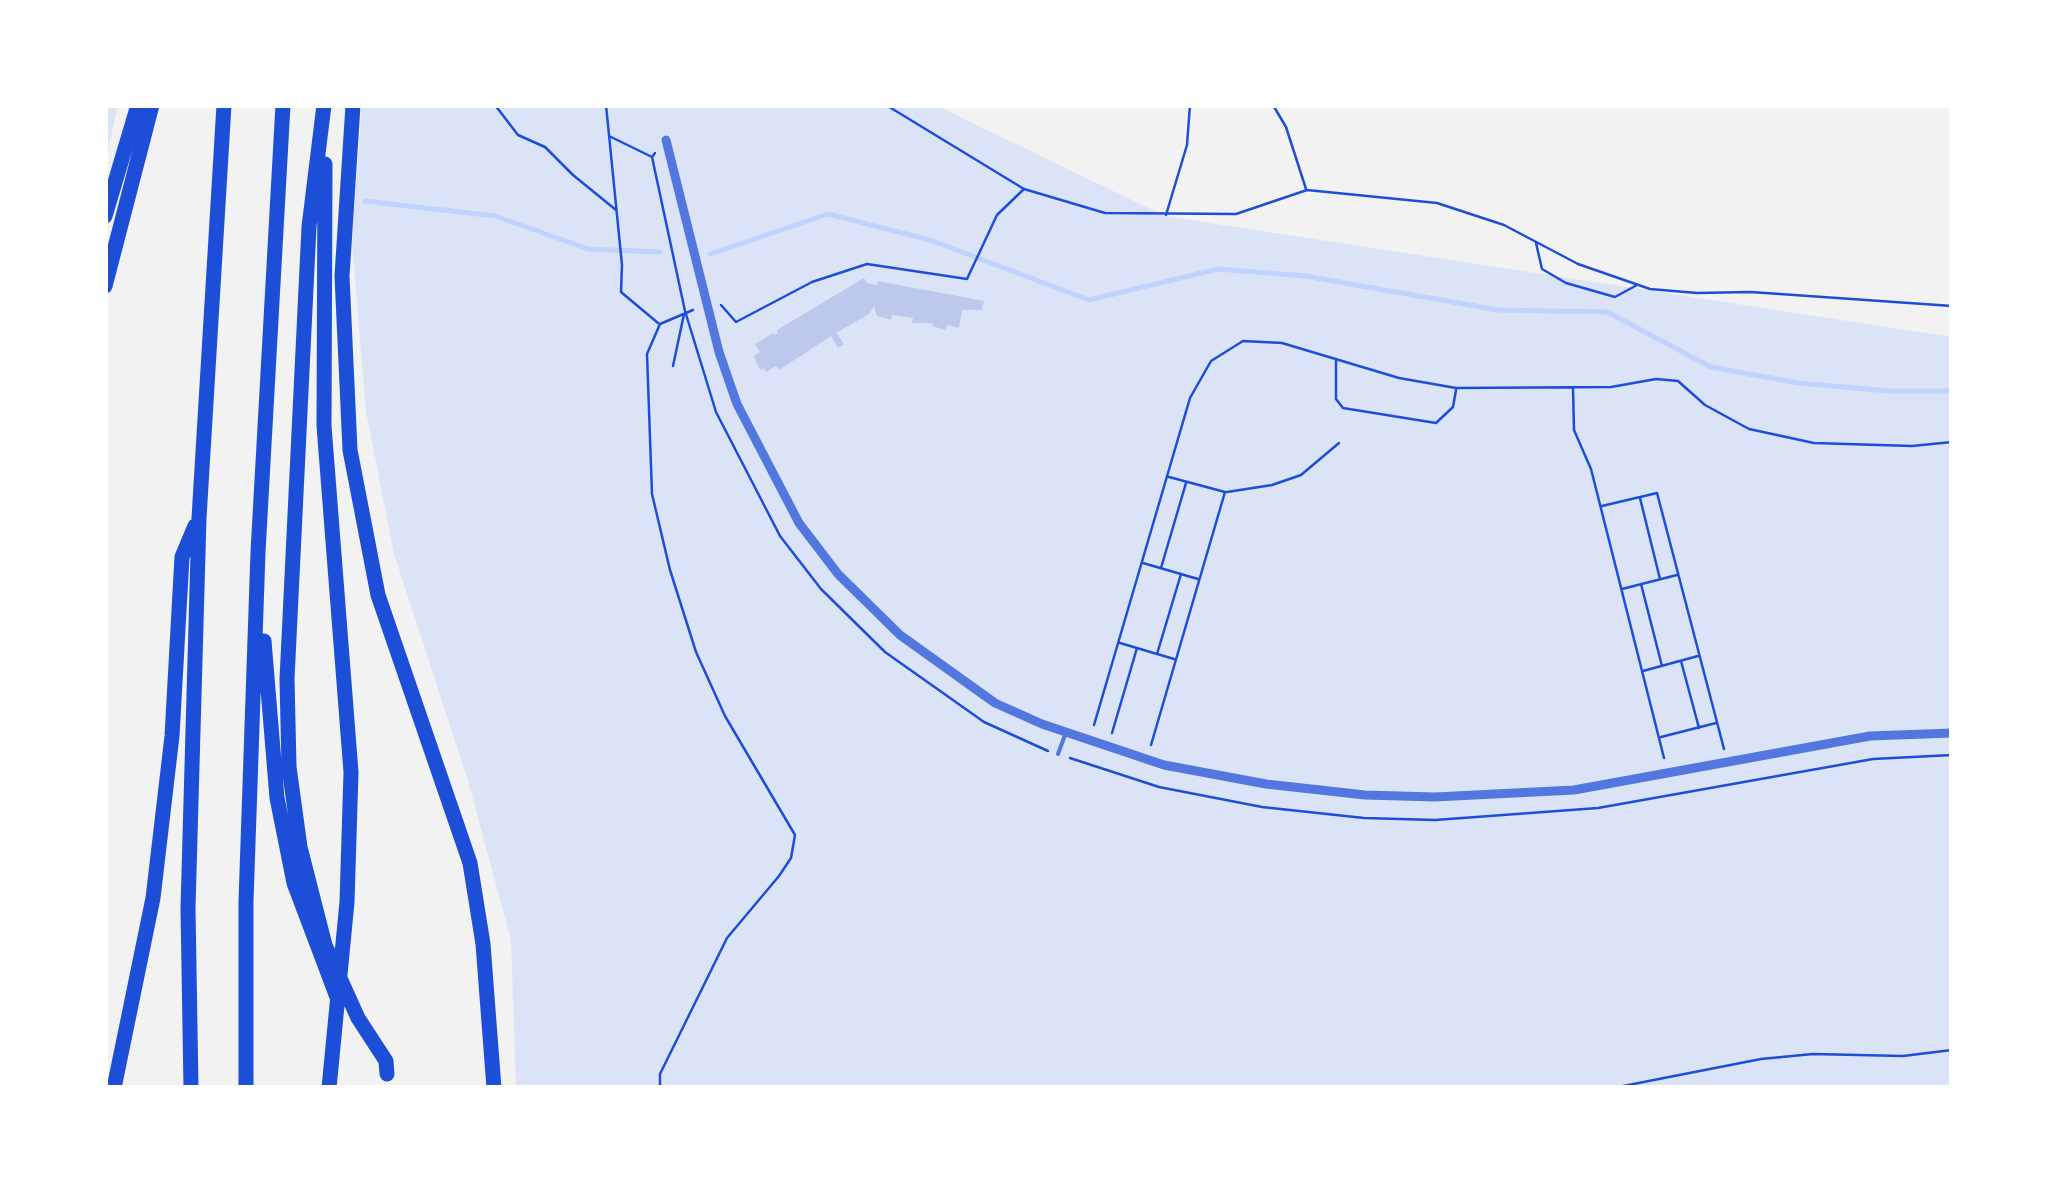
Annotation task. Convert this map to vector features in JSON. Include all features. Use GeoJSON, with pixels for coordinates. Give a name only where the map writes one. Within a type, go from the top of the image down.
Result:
{"type":"FeatureCollection","features":[{"type":"Feature","properties":{"kind":"highway"},"geometry":{"type":"LineString","coordinates":[[105,216],[138,105]]}},
{"type":"Feature","properties":{"kind":"highway"},"geometry":{"type":"LineString","coordinates":[[105,286],[152,105]]}},
{"type":"Feature","properties":{"kind":"highway"},"geometry":{"type":"LineString","coordinates":[[190,1088],[188,908],[199,518],[224,105]]}},
{"type":"Feature","properties":{"kind":"highway"},"geometry":{"type":"LineString","coordinates":[[246,1088],[246,901],[258,552],[283,105]]}},
{"type":"Feature","properties":{"kind":"highway"},"geometry":{"type":"LineString","coordinates":[[310,914],[289,767],[287,679],[309,227],[325,105]]}},
{"type":"Feature","properties":{"kind":"highway"},"geometry":{"type":"LineString","coordinates":[[325,105],[324,426],[351,772],[347,902],[329,1088]]}},
{"type":"Feature","properties":{"kind":"highway"},"geometry":{"type":"LineString","coordinates":[[354,105],[342,276],[350,450],[378,595],[470,863],[483,944],[494,1084]]}},
{"type":"Feature","properties":{"kind":"highway"},"geometry":{"type":"LineString","coordinates":[[114,1088],[154,898],[172,736],[182,557],[199,518]]}},
{"type":"Feature","properties":{"kind":"highway"},"geometry":{"type":"LineString","coordinates":[[258,552],[277,798],[294,882],[310,914],[342,1006],[392,1081]]}},
{"type":"Feature","properties":{"kind":"street"},"geometry":{"type":"LineString","coordinates":[[666,140],[737,404],[799,523],[838,574],[900,635],[995,702],[1066,733],[1147,759],[1266,784],[1365,795],[1435,797],[1559,791],[1870,736],[1952,733]]}},
{"type":"Feature","properties":{"kind":"lane"},"geometry":{"type":"LineString","coordinates":[[1058,754],[1066,733]]}},
{"type":"Feature","properties":{"kind":"path"},"geometry":{"type":"LineString","coordinates":[[495,105],[518,134],[545,147],[616,210]]}},
{"type":"Feature","properties":{"kind":"path"},"geometry":{"type":"LineString","coordinates":[[606,105],[621,292],[660,324]]}},
{"type":"Feature","properties":{"kind":"path"},"geometry":{"type":"LineString","coordinates":[[886,105],[1024,189],[1106,213],[1236,214],[1307,190],[1437,203],[1504,225],[1578,264],[1650,289],[1952,306]]}},
{"type":"Feature","properties":{"kind":"path"},"geometry":{"type":"LineString","coordinates":[[1166,216],[1187,145],[1190,105]]}},
{"type":"Feature","properties":{"kind":"path"},"geometry":{"type":"LineString","coordinates":[[1274,105],[1286,127],[1307,190]]}},
{"type":"Feature","properties":{"kind":"path"},"geometry":{"type":"LineString","coordinates":[[609,136],[652,157]]}},
{"type":"Feature","properties":{"kind":"path"},"geometry":{"type":"LineString","coordinates":[[660,1088],[660,1074],[726,938],[779,876],[791,858],[795,835],[725,716],[696,652],[670,570],[652,494],[648,354],[660,324],[684,311],[723,305],[736,322],[812,282],[867,264],[966,280],[997,215],[1024,189]]}},
{"type":"Feature","properties":{"kind":"path"},"geometry":{"type":"LineString","coordinates":[[1536,242],[1542,269],[1566,283],[1615,297],[1638,285]]}},
{"type":"Feature","properties":{"kind":"path"},"geometry":{"type":"LineString","coordinates":[[672,366],[684,311]]}},
{"type":"Feature","properties":{"kind":"path"},"geometry":{"type":"LineString","coordinates":[[1089,741],[1190,398],[1211,361],[1244,342],[1282,343],[1398,378],[1456,388],[1611,387],[1656,379],[1678,382],[1723,417],[1750,429],[1814,443],[1912,446],[1952,442]]}},
{"type":"Feature","properties":{"kind":"path"},"geometry":{"type":"LineString","coordinates":[[1336,359],[1336,399],[1343,408],[1436,423],[1452,407],[1456,388]]}},
{"type":"Feature","properties":{"kind":"path"},"geometry":{"type":"LineString","coordinates":[[1573,388],[1574,430],[1590,468],[1668,774]]}},
{"type":"Feature","properties":{"kind":"path"},"geometry":{"type":"LineString","coordinates":[[1168,476],[1225,492],[1272,484],[1301,475],[1339,443]]}},
{"type":"Feature","properties":{"kind":"path"},"geometry":{"type":"LineString","coordinates":[[1160,568],[1186,482]]}},
{"type":"Feature","properties":{"kind":"path"},"geometry":{"type":"LineString","coordinates":[[1147,759],[1225,492]]}},
{"type":"Feature","properties":{"kind":"path"},"geometry":{"type":"LineString","coordinates":[[1600,506],[1657,493],[1727,761]]}},
{"type":"Feature","properties":{"kind":"path"},"geometry":{"type":"LineString","coordinates":[[1639,497],[1660,579]]}},
{"type":"Feature","properties":{"kind":"path"},"geometry":{"type":"LineString","coordinates":[[1142,562],[1200,580]]}},
{"type":"Feature","properties":{"kind":"path"},"geometry":{"type":"LineString","coordinates":[[1157,654],[1181,574]]}},
{"type":"Feature","properties":{"kind":"path"},"geometry":{"type":"LineString","coordinates":[[1620,590],[1679,574]]}},
{"type":"Feature","properties":{"kind":"path"},"geometry":{"type":"LineString","coordinates":[[1641,584],[1662,666]]}},
{"type":"Feature","properties":{"kind":"path"},"geometry":{"type":"LineString","coordinates":[[1118,642],[1176,660]]}},
{"type":"Feature","properties":{"kind":"path"},"geometry":{"type":"LineString","coordinates":[[1108,747],[1137,648]]}},
{"type":"Feature","properties":{"kind":"path"},"geometry":{"type":"LineString","coordinates":[[1642,671],[1700,656]]}},
{"type":"Feature","properties":{"kind":"path"},"geometry":{"type":"LineString","coordinates":[[1681,661],[1699,728]]}},
{"type":"Feature","properties":{"kind":"path"},"geometry":{"type":"LineString","coordinates":[[1659,738],[1718,722]]}},
{"type":"Feature","properties":{"kind":"path"},"geometry":{"type":"LineString","coordinates":[[1613,1088],[1761,1059],[1812,1054],[1903,1056],[1952,1050]]}},
{"type":"Feature","properties":{"kind":"shaded area"},"geometry":{"type":"Polygon","coordinates":[[[105,105],[118,105],[105,163],[105,105]]]}},
{"type":"Feature","properties":{"kind":"shaded area"},"geometry":{"type":"Polygon","coordinates":[[[362,105],[935,105],[1165,216],[1952,337],[1952,1088],[516,1088],[511,940],[468,781],[394,554],[366,412],[352,241],[362,105]]]}},
{"type":"Feature","properties":{"kind":"building"},"geometry":{"type":"Polygon","coordinates":[[[864,278],[877,285],[878,281],[984,301],[982,310],[962,310],[959,328],[947,325],[946,330],[932,326],[933,323],[912,323],[913,318],[892,315],[891,320],[877,316],[874,306],[869,314],[836,333],[844,344],[838,348],[831,336],[779,370],[776,366],[766,372],[764,368],[760,370],[754,356],[760,352],[755,344],[864,278]]]}},
{"type":"Feature","properties":{"kind":"waterway"},"geometry":{"type":"LineString","coordinates":[[365,201],[495,216],[588,249],[660,252]]}},
{"type":"Feature","properties":{"kind":"waterway"},"geometry":{"type":"LineString","coordinates":[[710,254],[828,214],[930,240],[1089,300],[1218,269],[1305,276],[1498,310],[1607,312],[1711,367],[1798,383],[1889,391],[1952,391]]}}]}
